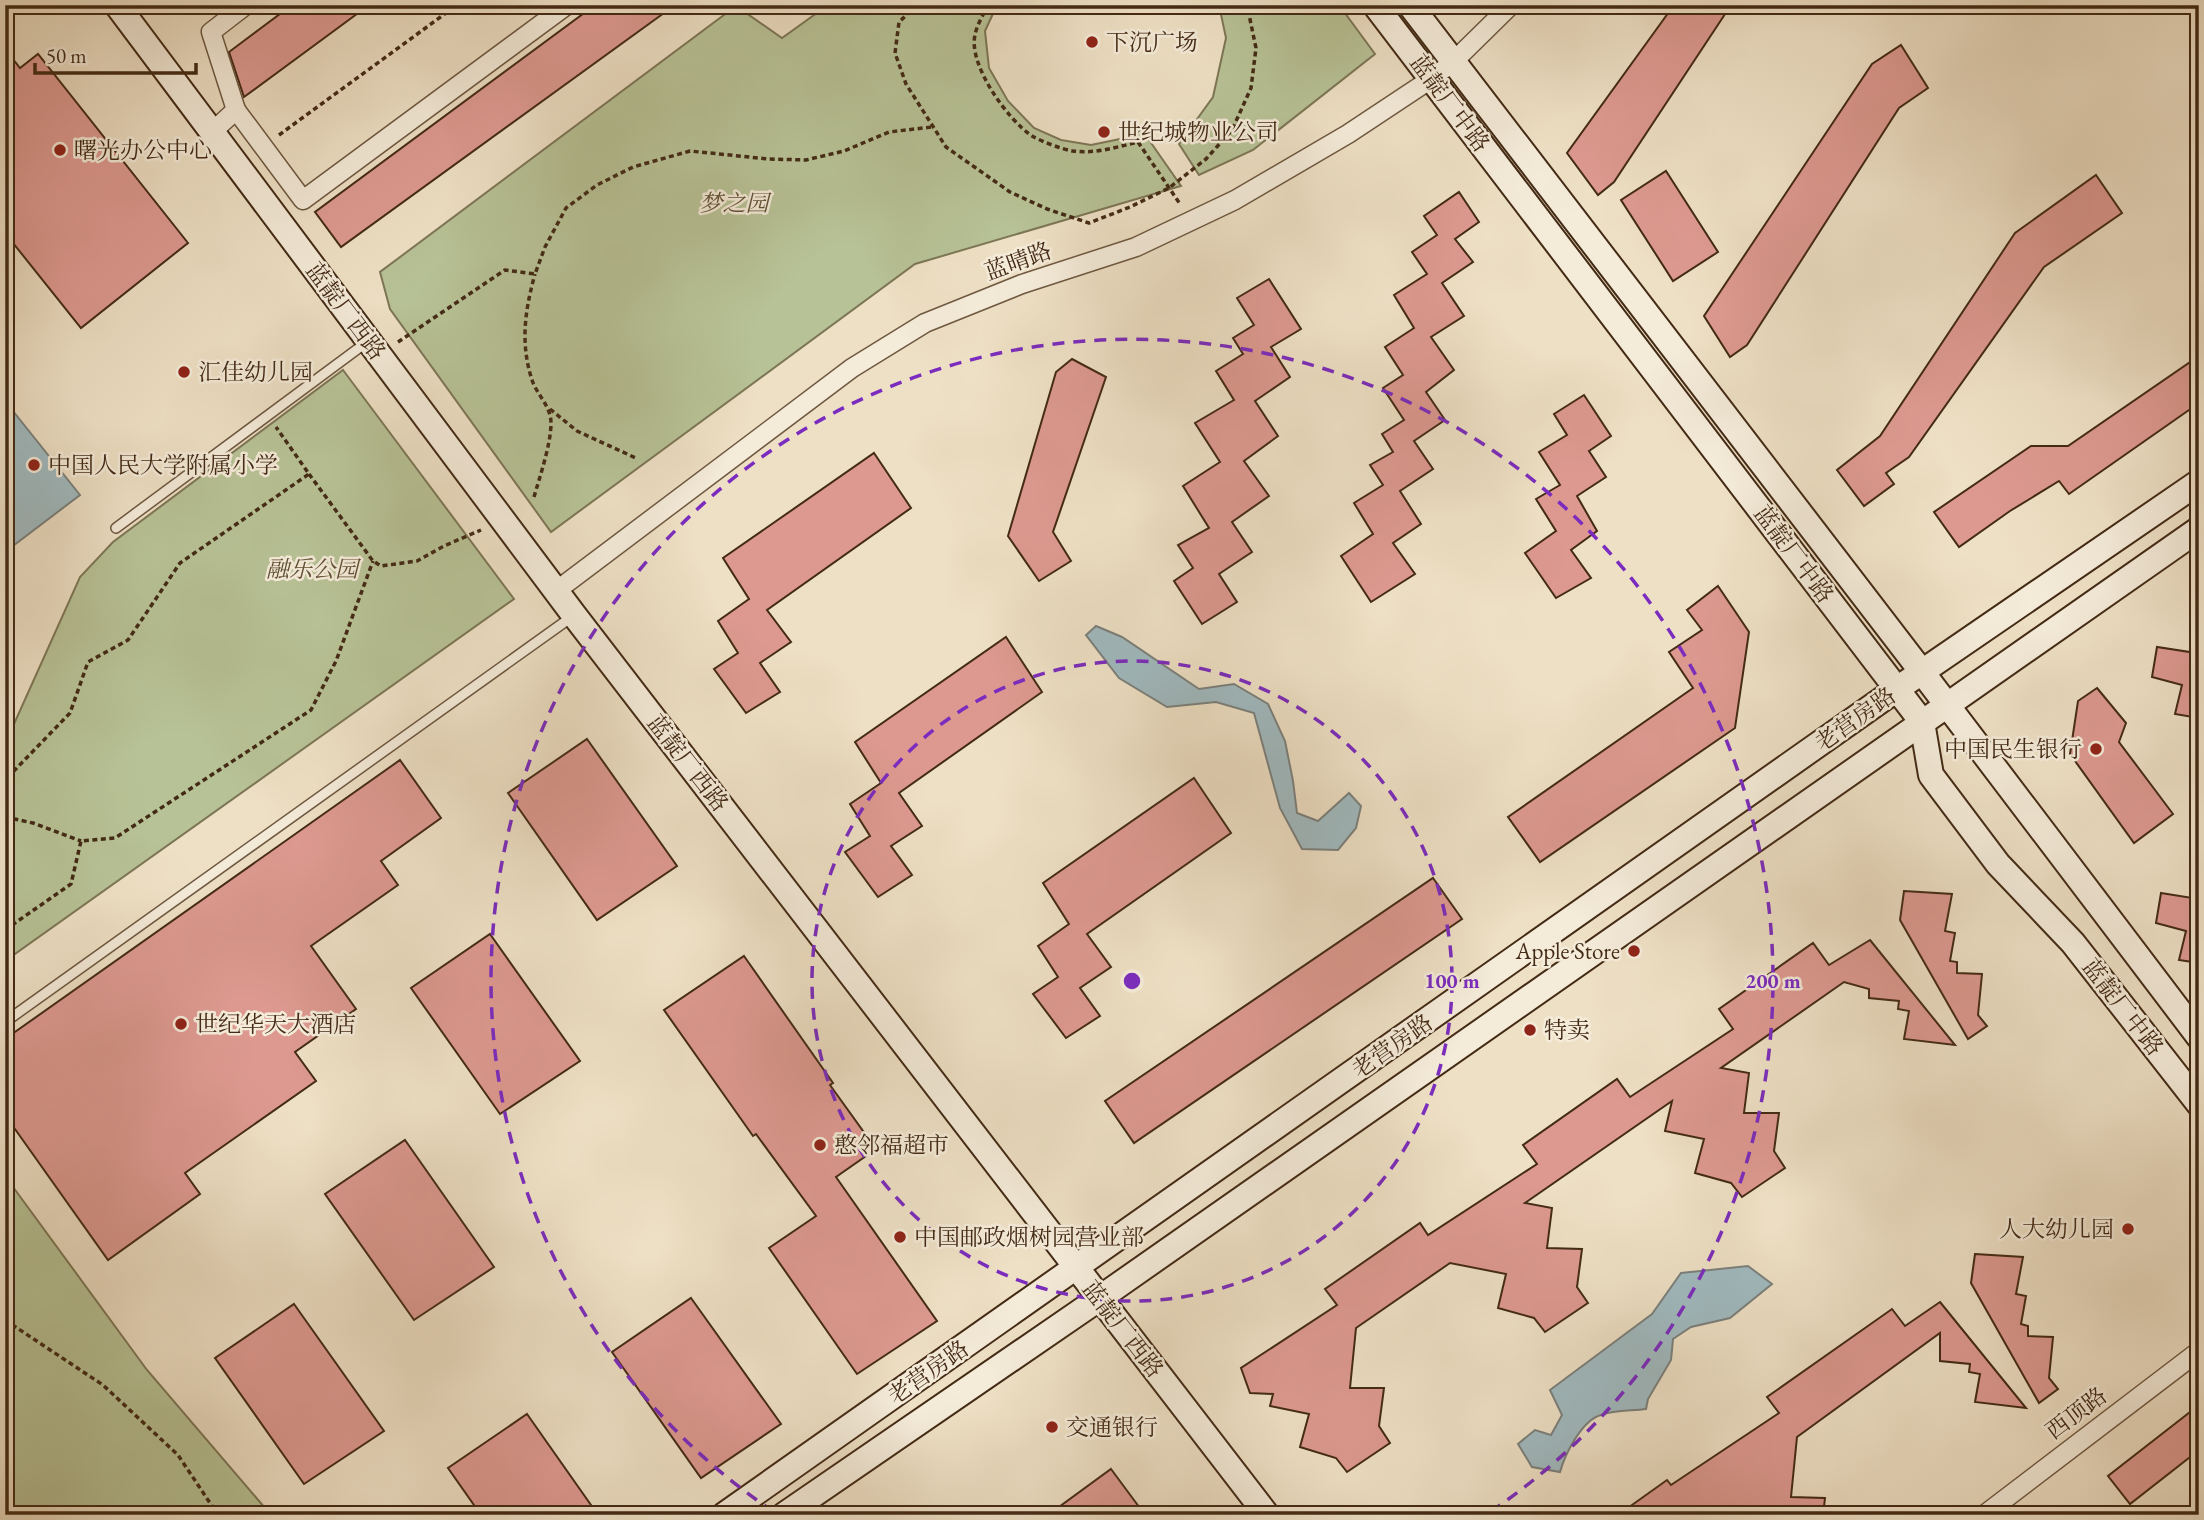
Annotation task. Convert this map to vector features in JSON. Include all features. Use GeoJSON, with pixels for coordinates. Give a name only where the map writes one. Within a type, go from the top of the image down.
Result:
{"type":"FeatureCollection","features":[{"type":"Feature","properties":{"kind":"street","name":"蓝靛厂西路"},"geometry":{"type":"LineString","coordinates":[[117,5],[574,615],[1268,1515]]}},
{"type":"Feature","properties":{"kind":"street"},"geometry":{"type":"LineString","coordinates":[[246,5],[212,32],[236,110],[303,200],[567,5]]}},
{"type":"Feature","properties":{"kind":"street","name":"蓝靛厂中路"},"geometry":{"type":"LineString","coordinates":[[1375,5],[1922,722],[1931,775],[1998,864],[2073,943],[2199,1104]]}},
{"type":"Feature","properties":{"kind":"street","name":"蓝靛厂中路"},"geometry":{"type":"LineString","coordinates":[[1410,5],[2199,1037]]}},
{"type":"Feature","properties":{"kind":"street","name":"蓝晴路"},"geometry":{"type":"LineString","coordinates":[[556,591],[852,368],[925,323],[1022,284],[1136,247],[1235,200],[1348,134],[1431,79],[1453,62],[1511,5]]}},
{"type":"Feature","properties":{"kind":"street"},"geometry":{"type":"LineString","coordinates":[[212,132],[236,110]]}},
{"type":"Feature","properties":{"kind":"street","name":"老营房路"},"geometry":{"type":"LineString","coordinates":[[724,1515],[1897,689],[2199,482]]}},
{"type":"Feature","properties":{"kind":"street","name":"老营房路"},"geometry":{"type":"LineString","coordinates":[[784,1515],[1100,1298],[2199,529]]}},
{"type":"Feature","properties":{"kind":"street","name":"西顶路"},"geometry":{"type":"LineString","coordinates":[[1984,1515],[2199,1350]]}},
{"type":"Feature","properties":{"kind":"lane"},"geometry":{"type":"LineString","coordinates":[[116,528],[369,341]]}},
{"type":"Feature","properties":{"kind":"lane"},"geometry":{"type":"LineString","coordinates":[[5,1023],[574,615]]}},
{"type":"Feature","properties":{"kind":"path"},"geometry":{"type":"LineString","coordinates":[[263,147],[457,5]]}},
{"type":"Feature","properties":{"kind":"path"},"geometry":{"type":"LineString","coordinates":[[917,5],[899,22],[895,53],[905,84],[946,147],[1010,192],[1047,209],[1089,223],[1169,188],[1206,159],[1232,130],[1251,88],[1256,48],[1247,5]]}},
{"type":"Feature","properties":{"kind":"path"},"geometry":{"type":"LineString","coordinates":[[989,5],[974,37],[978,64],[993,91],[1019,125],[1034,137],[1073,151],[1109,149],[1138,142],[1185,211]]}},
{"type":"Feature","properties":{"kind":"path"},"geometry":{"type":"LineString","coordinates":[[534,497],[551,424],[548,408],[532,381],[525,342],[526,309],[535,274]]}},
{"type":"Feature","properties":{"kind":"path"},"geometry":{"type":"LineString","coordinates":[[548,408],[577,430],[638,459]]}},
{"type":"Feature","properties":{"kind":"path"},"geometry":{"type":"LineString","coordinates":[[309,474],[373,561],[381,566],[417,561],[503,520]]}},
{"type":"Feature","properties":{"kind":"path"},"geometry":{"type":"LineString","coordinates":[[5,817],[33,823],[81,841],[115,838],[311,710],[336,661],[373,561]]}},
{"type":"Feature","properties":{"kind":"path"},"geometry":{"type":"LineString","coordinates":[[5,930],[71,884],[81,841]]}},
{"type":"Feature","properties":{"kind":"path"},"geometry":{"type":"LineString","coordinates":[[5,1320],[103,1385],[178,1455],[218,1515]]}},
{"type":"Feature","properties":{"kind":"green space","name":"梦之园"},"geometry":{"type":"Polygon","coordinates":[[[828,5],[997,5],[985,31],[989,68],[1008,101],[1034,128],[1061,140],[1091,145],[1120,139],[1142,130],[1181,186],[915,264],[551,532],[390,309],[380,272],[736,6],[782,38],[828,5]]]}},
{"type":"Feature","properties":{"kind":"green space"},"geometry":{"type":"Polygon","coordinates":[[[1219,5],[1339,5],[1375,54],[1253,150],[1199,175],[1179,144],[1213,97],[1226,38],[1219,5]]]}},
{"type":"Feature","properties":{"kind":"green space","name":"融乐公园"},"geometry":{"type":"Polygon","coordinates":[[[343,370],[514,599],[5,961],[5,744],[80,577],[113,542],[343,370]]]}},
{"type":"Feature","properties":{"kind":"green space"},"geometry":{"type":"Polygon","coordinates":[[[5,1176],[147,1370],[271,1515],[5,1515],[5,1176]]]}},
{"type":"Feature","properties":{"kind":"water"},"geometry":{"type":"Polygon","coordinates":[[[5,401],[80,495],[5,552],[5,401]]]}},
{"type":"Feature","properties":{"kind":"water"},"geometry":{"type":"Polygon","coordinates":[[[1096,626],[1122,637],[1199,689],[1234,684],[1268,704],[1285,741],[1297,813],[1318,821],[1349,793],[1361,806],[1356,828],[1338,850],[1302,849],[1280,808],[1254,713],[1216,702],[1167,707],[1119,678],[1086,635],[1096,626]]]}},
{"type":"Feature","properties":{"kind":"water"},"geometry":{"type":"Polygon","coordinates":[[[1748,1266],[1772,1284],[1730,1318],[1691,1327],[1673,1339],[1671,1360],[1648,1399],[1646,1409],[1612,1412],[1587,1423],[1575,1439],[1560,1472],[1532,1467],[1518,1444],[1535,1430],[1551,1435],[1562,1415],[1550,1390],[1652,1314],[1681,1273],[1748,1266]]]}},
{"type":"Feature","properties":{"kind":"building"},"geometry":{"type":"Polygon","coordinates":[[[292,5],[369,5],[244,97],[229,52],[292,5]]]}},
{"type":"Feature","properties":{"kind":"building"},"geometry":{"type":"Polygon","coordinates":[[[595,5],[675,5],[341,247],[315,212],[595,5]]]}},
{"type":"Feature","properties":{"kind":"building"},"geometry":{"type":"Polygon","coordinates":[[[1674,5],[1731,5],[1614,182],[1598,195],[1567,153],[1674,5]]]}},
{"type":"Feature","properties":{"kind":"building"},"geometry":{"type":"Polygon","coordinates":[[[1901,45],[1928,88],[1899,108],[1747,345],[1730,357],[1704,316],[1872,64],[1901,45]]]}},
{"type":"Feature","properties":{"kind":"building","name":"曙光办公中心"},"geometry":{"type":"Polygon","coordinates":[[[5,49],[20,68],[38,54],[188,243],[81,328],[5,233],[5,49]]]}},
{"type":"Feature","properties":{"kind":"building"},"geometry":{"type":"Polygon","coordinates":[[[1666,171],[1718,252],[1673,281],[1621,200],[1666,171]]]}},
{"type":"Feature","properties":{"kind":"building"},"geometry":{"type":"Polygon","coordinates":[[[2096,175],[2122,213],[2044,267],[1909,457],[1886,473],[1894,484],[1864,506],[1837,470],[1880,436],[2015,233],[2096,175]]]}},
{"type":"Feature","properties":{"kind":"building"},"geometry":{"type":"Polygon","coordinates":[[[1459,192],[1479,222],[1455,239],[1473,262],[1442,283],[1464,316],[1431,337],[1454,370],[1426,392],[1445,420],[1414,441],[1433,469],[1400,491],[1421,524],[1393,543],[1415,574],[1371,602],[1341,556],[1373,534],[1354,503],[1383,485],[1370,465],[1393,452],[1382,434],[1404,420],[1383,388],[1403,375],[1385,347],[1414,328],[1394,295],[1427,274],[1412,252],[1437,235],[1424,216],[1459,192]]]}},
{"type":"Feature","properties":{"kind":"building"},"geometry":{"type":"Polygon","coordinates":[[[1269,279],[1301,329],[1271,347],[1290,377],[1255,401],[1278,436],[1244,461],[1269,496],[1232,522],[1252,552],[1219,574],[1237,602],[1202,624],[1174,581],[1193,568],[1178,545],[1209,528],[1183,486],[1220,462],[1195,423],[1234,400],[1216,371],[1243,354],[1233,338],[1254,325],[1237,298],[1269,279]]]}},
{"type":"Feature","properties":{"kind":"building"},"geometry":{"type":"Polygon","coordinates":[[[2199,356],[2199,403],[2069,494],[2059,481],[1959,547],[1934,512],[2031,446],[2068,446],[2199,356]]]}},
{"type":"Feature","properties":{"kind":"building"},"geometry":{"type":"Polygon","coordinates":[[[1072,359],[1106,377],[1053,532],[1071,561],[1039,581],[1008,536],[1056,372],[1072,359]]]}},
{"type":"Feature","properties":{"kind":"building"},"geometry":{"type":"Polygon","coordinates":[[[1584,395],[1611,436],[1589,451],[1606,477],[1577,496],[1597,531],[1571,550],[1591,578],[1556,598],[1525,553],[1556,531],[1536,499],[1560,485],[1539,452],[1567,435],[1554,414],[1584,395]]]}},
{"type":"Feature","properties":{"kind":"building"},"geometry":{"type":"Polygon","coordinates":[[[874,453],[911,508],[767,610],[791,642],[760,663],[780,692],[746,713],[714,669],[738,653],[718,621],[749,599],[723,558],[874,453]]]}},
{"type":"Feature","properties":{"kind":"building"},"geometry":{"type":"Polygon","coordinates":[[[1718,586],[1749,632],[1735,728],[1540,862],[1508,817],[1693,688],[1669,652],[1702,630],[1687,610],[1718,586]]]}},
{"type":"Feature","properties":{"kind":"building"},"geometry":{"type":"Polygon","coordinates":[[[1006,637],[1042,692],[899,793],[922,826],[891,846],[912,875],[878,897],[845,852],[870,836],[850,804],[881,783],[855,742],[1006,637]]]}},
{"type":"Feature","properties":{"kind":"building"},"geometry":{"type":"Polygon","coordinates":[[[2192,643],[2199,644],[2199,718],[2175,714],[2182,685],[2152,677],[2157,647],[2190,652],[2192,643]]]}},
{"type":"Feature","properties":{"kind":"building"},"geometry":{"type":"Polygon","coordinates":[[[2097,688],[2126,723],[2119,742],[2173,814],[2134,843],[2070,754],[2078,701],[2097,688]]]}},
{"type":"Feature","properties":{"kind":"building"},"geometry":{"type":"Polygon","coordinates":[[[587,739],[677,866],[597,920],[508,793],[587,739]]]}},
{"type":"Feature","properties":{"kind":"building","name":"世纪华天大酒店"},"geometry":{"type":"Polygon","coordinates":[[[400,760],[441,818],[381,861],[398,885],[311,946],[356,1009],[295,1052],[316,1081],[185,1173],[200,1194],[108,1260],[5,1115],[5,1039],[400,760]]]}},
{"type":"Feature","properties":{"kind":"building"},"geometry":{"type":"Polygon","coordinates":[[[1194,778],[1231,833],[1087,934],[1111,967],[1080,988],[1100,1016],[1066,1038],[1033,994],[1058,977],[1038,946],[1069,924],[1043,883],[1194,778]]]}},
{"type":"Feature","properties":{"kind":"building"},"geometry":{"type":"Polygon","coordinates":[[[1433,878],[1462,919],[1134,1143],[1105,1101],[1433,878]]]}},
{"type":"Feature","properties":{"kind":"building"},"geometry":{"type":"Polygon","coordinates":[[[1904,891],[1952,894],[1945,931],[1955,933],[1950,961],[1957,962],[1957,973],[1982,974],[1978,1015],[1987,1026],[1968,1039],[1900,920],[1904,891]]]}},
{"type":"Feature","properties":{"kind":"building"},"geometry":{"type":"Polygon","coordinates":[[[2161,893],[2199,899],[2199,963],[2179,960],[2186,931],[2156,923],[2161,893]]]}},
{"type":"Feature","properties":{"kind":"building"},"geometry":{"type":"Polygon","coordinates":[[[490,934],[580,1061],[500,1114],[411,988],[490,934]]]}},
{"type":"Feature","properties":{"kind":"building"},"geometry":{"type":"Polygon","coordinates":[[[1870,940],[1955,1045],[1904,1039],[1909,1011],[1898,1009],[1899,1001],[1869,998],[1869,989],[1844,982],[1721,1068],[1749,1073],[1744,1113],[1779,1113],[1774,1151],[1785,1168],[1742,1197],[1731,1183],[1695,1173],[1704,1139],[1665,1131],[1672,1101],[1525,1203],[1552,1208],[1547,1248],[1582,1249],[1577,1287],[1588,1303],[1545,1332],[1534,1318],[1498,1308],[1506,1274],[1450,1263],[1356,1328],[1350,1388],[1384,1388],[1379,1426],[1390,1443],[1347,1472],[1336,1458],[1300,1447],[1309,1414],[1270,1406],[1273,1394],[1250,1393],[1241,1368],[1337,1305],[1325,1289],[1420,1223],[1428,1235],[1537,1164],[1523,1145],[1617,1079],[1630,1097],[1733,1029],[1719,1009],[1813,943],[1829,965],[1870,940]]]}},
{"type":"Feature","properties":{"kind":"building"},"geometry":{"type":"Polygon","coordinates":[[[744,956],[876,1149],[836,1177],[937,1321],[857,1374],[769,1248],[816,1216],[756,1134],[753,1136],[664,1010],[744,956]]]}},
{"type":"Feature","properties":{"kind":"building"},"geometry":{"type":"Polygon","coordinates":[[[405,1140],[494,1267],[414,1320],[325,1194],[405,1140]]]}},
{"type":"Feature","properties":{"kind":"building"},"geometry":{"type":"Polygon","coordinates":[[[1975,1254],[2023,1257],[2016,1294],[2026,1296],[2021,1324],[2028,1326],[2028,1336],[2053,1337],[2049,1378],[2058,1389],[2039,1403],[1971,1283],[1975,1254]]]}},
{"type":"Feature","properties":{"kind":"building"},"geometry":{"type":"Polygon","coordinates":[[[691,1298],[781,1424],[701,1478],[612,1352],[691,1298]]]}},
{"type":"Feature","properties":{"kind":"building"},"geometry":{"type":"Polygon","coordinates":[[[1940,1302],[2026,1408],[1975,1402],[1980,1374],[1969,1372],[1970,1364],[1940,1361],[1940,1333],[1797,1437],[1791,1497],[1825,1498],[1823,1515],[1750,1515],[1736,1512],[1736,1515],[1618,1515],[1667,1480],[1671,1485],[1779,1413],[1767,1397],[1892,1309],[1905,1326],[1940,1302]]]}},
{"type":"Feature","properties":{"kind":"building"},"geometry":{"type":"Polygon","coordinates":[[[294,1304],[384,1431],[304,1484],[215,1358],[294,1304]]]}},
{"type":"Feature","properties":{"kind":"building"},"geometry":{"type":"Polygon","coordinates":[[[2199,1405],[2199,1450],[2130,1504],[2108,1476],[2199,1405]]]}},
{"type":"Feature","properties":{"kind":"building"},"geometry":{"type":"Polygon","coordinates":[[[527,1414],[598,1515],[481,1515],[448,1468],[527,1414]]]}},
{"type":"Feature","properties":{"kind":"building"},"geometry":{"type":"Polygon","coordinates":[[[1111,1469],[1145,1515],[1048,1515],[1111,1469]]]}},
{"type":"Feature","properties":{"kind":"place","name":"下沉广场"},"geometry":{"type":"Point","coordinates":[1092,42]}},
{"type":"Feature","properties":{"kind":"place","name":"世纪城物业公司"},"geometry":{"type":"Point","coordinates":[1104,132]}},
{"type":"Feature","properties":{"kind":"place","name":"曙光办公中心"},"geometry":{"type":"Point","coordinates":[60,150]}},
{"type":"Feature","properties":{"kind":"place","name":"汇佳幼儿园"},"geometry":{"type":"Point","coordinates":[184,372]}},
{"type":"Feature","properties":{"kind":"place","name":"中国人民大学附属小学"},"geometry":{"type":"Point","coordinates":[34,465]}},
{"type":"Feature","properties":{"kind":"place","name":"中国民生银行"},"geometry":{"type":"Point","coordinates":[2096,749]}},
{"type":"Feature","properties":{"kind":"place","name":"Apple Store"},"geometry":{"type":"Point","coordinates":[1634,951]}},
{"type":"Feature","properties":{"kind":"place","name":"世纪华天大酒店"},"geometry":{"type":"Point","coordinates":[181,1024]}},
{"type":"Feature","properties":{"kind":"place","name":"特卖"},"geometry":{"type":"Point","coordinates":[1530,1030]}},
{"type":"Feature","properties":{"kind":"place","name":"憨邻福超市"},"geometry":{"type":"Point","coordinates":[820,1145]}},
{"type":"Feature","properties":{"kind":"place","name":"人大幼儿园"},"geometry":{"type":"Point","coordinates":[2128,1229]}},
{"type":"Feature","properties":{"kind":"place","name":"中国邮政烟树园营业部"},"geometry":{"type":"Point","coordinates":[900,1237]}},
{"type":"Feature","properties":{"kind":"place","name":"交通银行"},"geometry":{"type":"Point","coordinates":[1052,1427]}}]}
